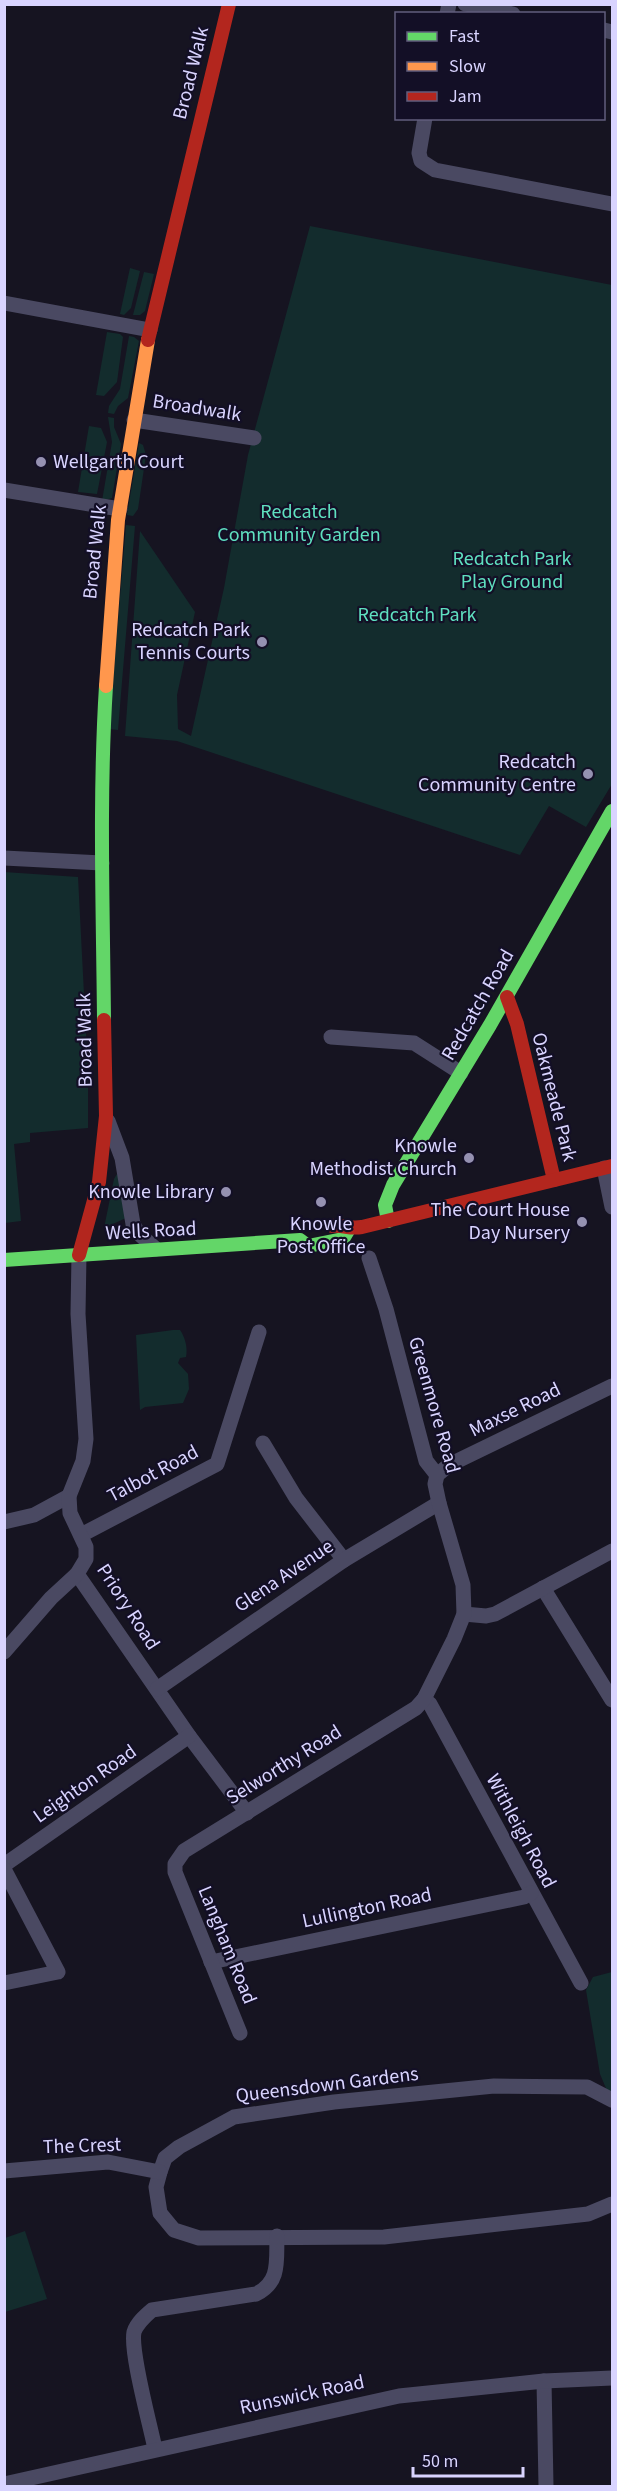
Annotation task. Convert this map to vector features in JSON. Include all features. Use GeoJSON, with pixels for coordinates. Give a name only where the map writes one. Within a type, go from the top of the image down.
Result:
{"type":"FeatureCollection","features":[{"type":"Feature","properties":{"kind":"main road","name":"Broad Walk"},"geometry":{"type":"LineString","coordinates":[[79,1254],[99,1182],[106,1116],[102,863],[103,734],[106,663],[120,509],[150,330],[229,4]]}},
{"type":"Feature","properties":{"kind":"main road","name":"Redcatch Road"},"geometry":{"type":"LineString","coordinates":[[388,1221],[385,1205],[393,1185],[507,997],[612,811]]}},
{"type":"Feature","properties":{"kind":"main road","name":"Oakmeade Park"},"geometry":{"type":"LineString","coordinates":[[507,997],[517,1024],[554,1180]]}},
{"type":"Feature","properties":{"kind":"main road","name":"Oakmeade Park"},"geometry":{"type":"LineString","coordinates":[[490,1025],[505,1018],[517,1024]]}},
{"type":"Feature","properties":{"kind":"main road","name":"Wells Road"},"geometry":{"type":"LineString","coordinates":[[4,1260],[157,1250],[308,1234],[342,1225],[349,1229],[608,1167]]}},
{"type":"Feature","properties":{"kind":"main road","name":"Wells Road"},"geometry":{"type":"LineString","coordinates":[[308,1234],[308,1246],[343,1239],[349,1229]]}},
{"type":"Feature","properties":{"kind":"street"},"geometry":{"type":"LineString","coordinates":[[465,4],[503,12]]}},
{"type":"Feature","properties":{"kind":"street"},"geometry":{"type":"LineString","coordinates":[[425,120],[419,153],[421,161],[435,171],[612,204]]}},
{"type":"Feature","properties":{"kind":"street"},"geometry":{"type":"LineString","coordinates":[[4,303],[150,330]]}},
{"type":"Feature","properties":{"kind":"street","name":"Broadwalk"},"geometry":{"type":"LineString","coordinates":[[134,420],[254,438]]}},
{"type":"Feature","properties":{"kind":"street"},"geometry":{"type":"LineString","coordinates":[[4,490],[120,509]]}},
{"type":"Feature","properties":{"kind":"street"},"geometry":{"type":"LineString","coordinates":[[4,858],[102,863]]}},
{"type":"Feature","properties":{"kind":"street"},"geometry":{"type":"LineString","coordinates":[[331,1037],[414,1043],[461,1072]]}},
{"type":"Feature","properties":{"kind":"street","name":"Broad Walk"},"geometry":{"type":"LineString","coordinates":[[106,1116],[122,1158],[133,1224],[138,1233],[157,1250]]}},
{"type":"Feature","properties":{"kind":"street"},"geometry":{"type":"LineString","coordinates":[[608,1167],[612,1207]]}},
{"type":"Feature","properties":{"kind":"street"},"geometry":{"type":"LineString","coordinates":[[4,1522],[34,1515],[69,1496],[83,1461],[86,1439],[78,1314],[79,1254]]}},
{"type":"Feature","properties":{"kind":"street","name":"Greenmore Road"},"geometry":{"type":"LineString","coordinates":[[369,1258],[386,1309],[426,1461],[437,1475],[435,1484],[439,1503],[463,1585],[464,1614],[424,1699]]}},
{"type":"Feature","properties":{"kind":"street","name":"Talbot Road"},"geometry":{"type":"LineString","coordinates":[[81,1535],[217,1464],[259,1332]]}},
{"type":"Feature","properties":{"kind":"street","name":"Maxse Road"},"geometry":{"type":"LineString","coordinates":[[437,1475],[449,1465],[612,1386]]}},
{"type":"Feature","properties":{"kind":"street"},"geometry":{"type":"LineString","coordinates":[[263,1443],[296,1498],[344,1560]]}},
{"type":"Feature","properties":{"kind":"street","name":"Priory Road"},"geometry":{"type":"LineString","coordinates":[[69,1496],[70,1513],[86,1547],[86,1559],[77,1574],[189,1736],[248,1813]]}},
{"type":"Feature","properties":{"kind":"street","name":"Glena Avenue"},"geometry":{"type":"LineString","coordinates":[[157,1689],[344,1560],[439,1503]]}},
{"type":"Feature","properties":{"kind":"street"},"geometry":{"type":"LineString","coordinates":[[464,1614],[486,1616],[495,1614],[612,1551]]}},
{"type":"Feature","properties":{"kind":"street"},"geometry":{"type":"LineString","coordinates":[[4,1652],[51,1598],[77,1574]]}},
{"type":"Feature","properties":{"kind":"street"},"geometry":{"type":"LineString","coordinates":[[543,1588],[612,1700]]}},
{"type":"Feature","properties":{"kind":"street","name":"Selworthy Road"},"geometry":{"type":"LineString","coordinates":[[175,1872],[175,1864],[184,1851],[406,1714],[424,1699]]}},
{"type":"Feature","properties":{"kind":"street","name":"Withleigh Road"},"geometry":{"type":"LineString","coordinates":[[424,1699],[430,1704],[581,1983]]}},
{"type":"Feature","properties":{"kind":"street","name":"Leighton Road"},"geometry":{"type":"LineString","coordinates":[[4,1867],[189,1736]]}},
{"type":"Feature","properties":{"kind":"street"},"geometry":{"type":"LineString","coordinates":[[4,1867],[58,1971],[4,1983]]}},
{"type":"Feature","properties":{"kind":"street","name":"Langham Road"},"geometry":{"type":"LineString","coordinates":[[175,1872],[240,2033]]}},
{"type":"Feature","properties":{"kind":"street","name":"Lullington Road"},"geometry":{"type":"LineString","coordinates":[[211,1962],[512,1900],[531,1893]]}},
{"type":"Feature","properties":{"kind":"street","name":"Queensdown Gardens"},"geometry":{"type":"LineString","coordinates":[[160,2172],[165,2158],[179,2147],[234,2117],[333,2102],[494,2086],[587,2087],[612,2100]]}},
{"type":"Feature","properties":{"kind":"street","name":"The Crest"},"geometry":{"type":"LineString","coordinates":[[4,2171],[108,2162],[160,2172]]}},
{"type":"Feature","properties":{"kind":"street"},"geometry":{"type":"LineString","coordinates":[[160,2172],[156,2187],[160,2213],[174,2230],[199,2238],[384,2237],[588,2214],[612,2204]]}},
{"type":"Feature","properties":{"kind":"street"},"geometry":{"type":"LineString","coordinates":[[155,2449],[135,2350],[135,2330],[152,2310],[256,2294],[265,2290],[272,2283],[276,2274],[277,2236]]}},
{"type":"Feature","properties":{"kind":"street","name":"Runswick Road"},"geometry":{"type":"LineString","coordinates":[[4,2484],[399,2396],[544,2381],[612,2378]]}},
{"type":"Feature","properties":{"kind":"street"},"geometry":{"type":"LineString","coordinates":[[544,2381],[546,2487]]}},
{"type":"Feature","properties":{"kind":"green space","name":"Redcatch Park"},"geometry":{"type":"Polygon","coordinates":[[[310,226],[612,285],[612,784],[586,827],[549,806],[520,855],[177,741],[125,736],[140,531],[195,612],[177,695],[178,729],[191,736],[224,588],[248,455],[310,226]]]}},
{"type":"Feature","properties":{"kind":"green space"},"geometry":{"type":"Polygon","coordinates":[[[130,268],[140,271],[131,308],[124,315],[120,314],[130,268]]]}},
{"type":"Feature","properties":{"kind":"green space"},"geometry":{"type":"Polygon","coordinates":[[[144,272],[154,274],[145,311],[140,315],[133,315],[144,272]]]}},
{"type":"Feature","properties":{"kind":"green space"},"geometry":{"type":"Polygon","coordinates":[[[107,332],[120,334],[123,337],[117,382],[104,396],[96,395],[107,332]]]}},
{"type":"Feature","properties":{"kind":"green space"},"geometry":{"type":"Polygon","coordinates":[[[129,336],[139,341],[128,398],[118,406],[114,414],[108,413],[109,406],[120,389],[129,336]]]}},
{"type":"Feature","properties":{"kind":"green space"},"geometry":{"type":"Polygon","coordinates":[[[108,417],[114,418],[114,427],[121,444],[112,498],[102,501],[112,442],[108,417]]]}},
{"type":"Feature","properties":{"kind":"green space"},"geometry":{"type":"Polygon","coordinates":[[[89,426],[101,428],[107,442],[97,494],[78,492],[89,426]]]}},
{"type":"Feature","properties":{"kind":"green space"},"geometry":{"type":"Polygon","coordinates":[[[139,443],[143,445],[146,455],[138,509],[133,516],[127,515],[139,443]]]}},
{"type":"Feature","properties":{"kind":"green space"},"geometry":{"type":"Polygon","coordinates":[[[126,525],[135,526],[118,730],[109,729],[126,525]]]}},
{"type":"Feature","properties":{"kind":"green space"},"geometry":{"type":"Polygon","coordinates":[[[4,872],[78,877],[88,1072],[88,1128],[30,1133],[30,1142],[14,1144],[21,1221],[5,1223],[4,872]]]}},
{"type":"Feature","properties":{"kind":"green space"},"geometry":{"type":"Polygon","coordinates":[[[117,1174],[126,1218],[104,1228],[114,1179],[117,1174]]]}},
{"type":"Feature","properties":{"kind":"green space"},"geometry":{"type":"Polygon","coordinates":[[[180,1330],[186,1343],[186,1357],[180,1358],[178,1363],[188,1374],[189,1389],[183,1403],[145,1407],[140,1410],[136,1335],[180,1330]]]}},
{"type":"Feature","properties":{"kind":"green space"},"geometry":{"type":"Polygon","coordinates":[[[612,1972],[612,2096],[608,2093],[600,2074],[586,1990],[593,1977],[612,1972]]]}},
{"type":"Feature","properties":{"kind":"green space"},"geometry":{"type":"Polygon","coordinates":[[[25,2231],[47,2299],[5,2312],[5,2238],[25,2231]]]}},
{"type":"Feature","properties":{"kind":"traffic: fast"},"geometry":{"type":"LineString","coordinates":[[104,1020],[102,811],[106,686]]}},
{"type":"Feature","properties":{"kind":"traffic: fast"},"geometry":{"type":"LineString","coordinates":[[388,1221],[385,1205],[393,1185],[490,1025],[612,811]]}},
{"type":"Feature","properties":{"kind":"traffic: fast"},"geometry":{"type":"LineString","coordinates":[[4,1260],[300,1240],[308,1246],[343,1239],[349,1229]]}},
{"type":"Feature","properties":{"kind":"traffic: slow"},"geometry":{"type":"LineString","coordinates":[[106,686],[118,520],[148,340]]}},
{"type":"Feature","properties":{"kind":"traffic: jam"},"geometry":{"type":"LineString","coordinates":[[148,340],[229,4]]}},
{"type":"Feature","properties":{"kind":"traffic: jam"},"geometry":{"type":"LineString","coordinates":[[507,997],[517,1024],[554,1180]]}},
{"type":"Feature","properties":{"kind":"traffic: jam"},"geometry":{"type":"LineString","coordinates":[[79,1255],[99,1182],[106,1116],[104,1020]]}},
{"type":"Feature","properties":{"kind":"traffic: jam"},"geometry":{"type":"LineString","coordinates":[[332,1226],[362,1227],[612,1166]]}},
{"type":"Feature","properties":{"kind":"place","name":"Wellgarth Court"},"geometry":{"type":"Point","coordinates":[41,462]}},
{"type":"Feature","properties":{"kind":"place","name":"Redcatch Park Tennis Courts"},"geometry":{"type":"Point","coordinates":[262,642]}},
{"type":"Feature","properties":{"kind":"place","name":"Redcatch Community Centre"},"geometry":{"type":"Point","coordinates":[588,774]}},
{"type":"Feature","properties":{"kind":"place","name":"Knowle Methodist Church"},"geometry":{"type":"Point","coordinates":[469,1158]}},
{"type":"Feature","properties":{"kind":"place","name":"Knowle Library"},"geometry":{"type":"Point","coordinates":[226,1192]}},
{"type":"Feature","properties":{"kind":"place","name":"Knowle Post Office"},"geometry":{"type":"Point","coordinates":[321,1202]}},
{"type":"Feature","properties":{"kind":"place","name":"The Court House Day Nursery"},"geometry":{"type":"Point","coordinates":[582,1222]}},
{"type":"Feature","properties":{"kind":"park label","name":"Redcatch Community Garden"},"geometry":{"type":"Point","coordinates":[299,524]}},
{"type":"Feature","properties":{"kind":"park label","name":"Redcatch Park Play Ground"},"geometry":{"type":"Point","coordinates":[512,570]}}]}
